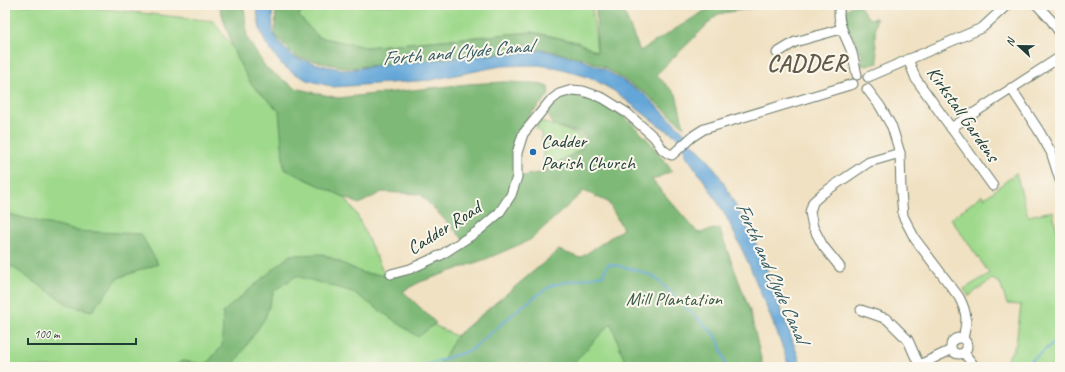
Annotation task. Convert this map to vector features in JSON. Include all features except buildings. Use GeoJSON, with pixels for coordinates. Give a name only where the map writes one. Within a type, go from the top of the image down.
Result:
{"type":"FeatureCollection","features":[{"type":"Feature","properties":{"kind":"street"},"geometry":{"type":"LineString","coordinates":[[840,5],[838,13],[841,29],[852,51],[857,75]]}},
{"type":"Feature","properties":{"kind":"street"},"geometry":{"type":"LineString","coordinates":[[868,77],[982,28],[1007,5]]}},
{"type":"Feature","properties":{"kind":"street"},"geometry":{"type":"LineString","coordinates":[[1037,5],[1051,20],[1060,33]]}},
{"type":"Feature","properties":{"kind":"street"},"geometry":{"type":"LineString","coordinates":[[777,53],[795,42],[841,29]]}},
{"type":"Feature","properties":{"kind":"street"},"geometry":{"type":"LineString","coordinates":[[951,128],[1060,57]]}},
{"type":"Feature","properties":{"kind":"street","name":"Kirkstall Gardens"},"geometry":{"type":"LineString","coordinates":[[908,59],[916,79],[994,186]]}},
{"type":"Feature","properties":{"kind":"street"},"geometry":{"type":"LineString","coordinates":[[862,73],[867,75],[870,84],[867,89],[859,90],[854,87],[854,79],[857,75],[862,73]]}},
{"type":"Feature","properties":{"kind":"street","name":"Cadder Road"},"geometry":{"type":"LineString","coordinates":[[391,274],[410,269],[441,255],[478,231],[499,213],[511,196],[517,177],[517,153],[523,134],[550,101],[560,94],[572,90],[583,91],[603,98],[627,113],[654,137],[663,150],[672,155],[693,136],[704,129],[853,84]]}},
{"type":"Feature","properties":{"kind":"street"},"geometry":{"type":"LineString","coordinates":[[1011,88],[1039,130],[1051,152],[1060,180]]}},
{"type":"Feature","properties":{"kind":"street"},"geometry":{"type":"LineString","coordinates":[[867,89],[880,106],[892,127],[900,153],[903,216],[915,240],[965,307],[967,322],[963,339],[967,346],[966,351],[960,355],[951,350]]}},
{"type":"Feature","properties":{"kind":"street"},"geometry":{"type":"LineString","coordinates":[[840,267],[823,246],[813,227],[810,212],[813,202],[823,192],[869,162],[900,153]]}},
{"type":"Feature","properties":{"kind":"street"},"geometry":{"type":"LineString","coordinates":[[861,310],[887,318],[908,340],[917,366],[951,350]]}},
{"type":"Feature","properties":{"kind":"street"},"geometry":{"type":"LineString","coordinates":[[951,350],[953,340],[958,338],[963,339]]}},
{"type":"Feature","properties":{"kind":"street"},"geometry":{"type":"LineString","coordinates":[[964,353],[975,367]]}},
{"type":"Feature","properties":{"kind":"green space"},"geometry":{"type":"Polygon","coordinates":[[[5,5],[69,5],[213,21],[356,213],[400,308],[456,336],[613,322],[632,367],[5,367],[5,5]]]}},
{"type":"Feature","properties":{"kind":"green space","name":"Mill Plantation"},"geometry":{"type":"Polygon","coordinates":[[[219,5],[244,5],[247,38],[266,68],[295,88],[338,98],[468,84],[504,82],[535,83],[548,87],[549,95],[526,119],[514,142],[517,177],[545,172],[583,148],[586,139],[580,133],[553,125],[546,109],[560,95],[574,95],[601,104],[626,118],[649,141],[672,171],[652,180],[698,233],[719,228],[750,311],[763,367],[627,367],[611,323],[570,367],[439,367],[456,336],[559,250],[580,258],[623,229],[608,202],[584,191],[530,240],[486,259],[420,282],[403,291],[436,323],[418,337],[353,292],[296,276],[274,291],[265,318],[232,367],[174,367],[181,361],[206,364],[222,346],[223,312],[290,255],[323,254],[363,273],[397,276],[465,241],[420,194],[382,192],[359,204],[284,169],[279,111],[251,84],[235,55],[219,5]]]}},
{"type":"Feature","properties":{"kind":"green space"},"geometry":{"type":"Polygon","coordinates":[[[276,5],[303,5],[299,16],[318,37],[365,47],[532,32],[577,42],[597,52],[596,5],[621,5],[640,51],[714,5],[770,5],[718,14],[656,75],[676,94],[684,127],[645,93],[604,67],[582,58],[543,49],[347,68],[296,57],[275,35],[276,5]]]}},
{"type":"Feature","properties":{"kind":"green space"},"geometry":{"type":"Polygon","coordinates":[[[303,5],[592,5],[597,52],[577,42],[532,32],[365,47],[318,37],[299,16],[303,5]]]}},
{"type":"Feature","properties":{"kind":"green space"},"geometry":{"type":"Polygon","coordinates":[[[853,5],[859,5],[869,19],[876,18],[875,38],[878,63],[866,66],[861,65],[862,54],[843,19],[844,11],[853,5]]]}},
{"type":"Feature","properties":{"kind":"green space","name":"Cadder Parish Church"},"geometry":{"type":"Polygon","coordinates":[[[540,121],[580,135],[584,140],[581,149],[545,170],[541,133],[536,129],[540,121]]]}},
{"type":"Feature","properties":{"kind":"green space"},"geometry":{"type":"Polygon","coordinates":[[[1016,173],[1028,216],[1053,211],[1058,239],[1060,239],[1060,367],[1003,367],[1016,344],[1021,305],[1007,304],[1000,283],[992,279],[969,296],[964,289],[989,274],[951,219],[982,195],[985,198],[1016,173]]]}},
{"type":"Feature","properties":{"kind":"green space"},"geometry":{"type":"Polygon","coordinates":[[[5,213],[76,231],[141,234],[158,264],[118,278],[92,311],[70,306],[5,262],[5,213]]]}},
{"type":"Feature","properties":{"kind":"water"},"geometry":{"type":"Polygon","coordinates":[[[256,5],[272,5],[273,33],[283,47],[295,58],[325,66],[347,70],[389,64],[542,50],[580,59],[604,69],[644,94],[685,133],[691,142],[708,159],[722,180],[761,253],[802,367],[789,367],[780,340],[750,267],[728,220],[707,185],[685,154],[684,147],[676,136],[657,124],[614,91],[593,79],[559,68],[538,65],[501,66],[431,80],[334,87],[307,80],[282,65],[266,44],[260,30],[256,5]]]}},
{"type":"Feature","properties":{"kind":"waterway"},"geometry":{"type":"LineString","coordinates":[[420,367],[471,350],[522,306],[552,285],[603,275],[608,264],[633,269],[653,276],[717,337],[725,361],[725,367]]}},
{"type":"Feature","properties":{"kind":"waterway"},"geometry":{"type":"LineString","coordinates":[[1023,367],[1051,345],[1060,341]]}},
{"type":"Feature","properties":{"kind":"place","name":"Cadder Parish Church"},"geometry":{"type":"Point","coordinates":[533,152]}},
{"type":"Feature","properties":{"kind":"district","name":"CADDER"},"geometry":{"type":"Point","coordinates":[807,63]}},
{"type":"Feature","properties":{"kind":"water label","name":"Forth and Clyde Canal"},"geometry":{"type":"Point","coordinates":[457,52]}},
{"type":"Feature","properties":{"kind":"water label","name":"Forth and Clyde Canal"},"geometry":{"type":"Point","coordinates":[772,272]}}]}
